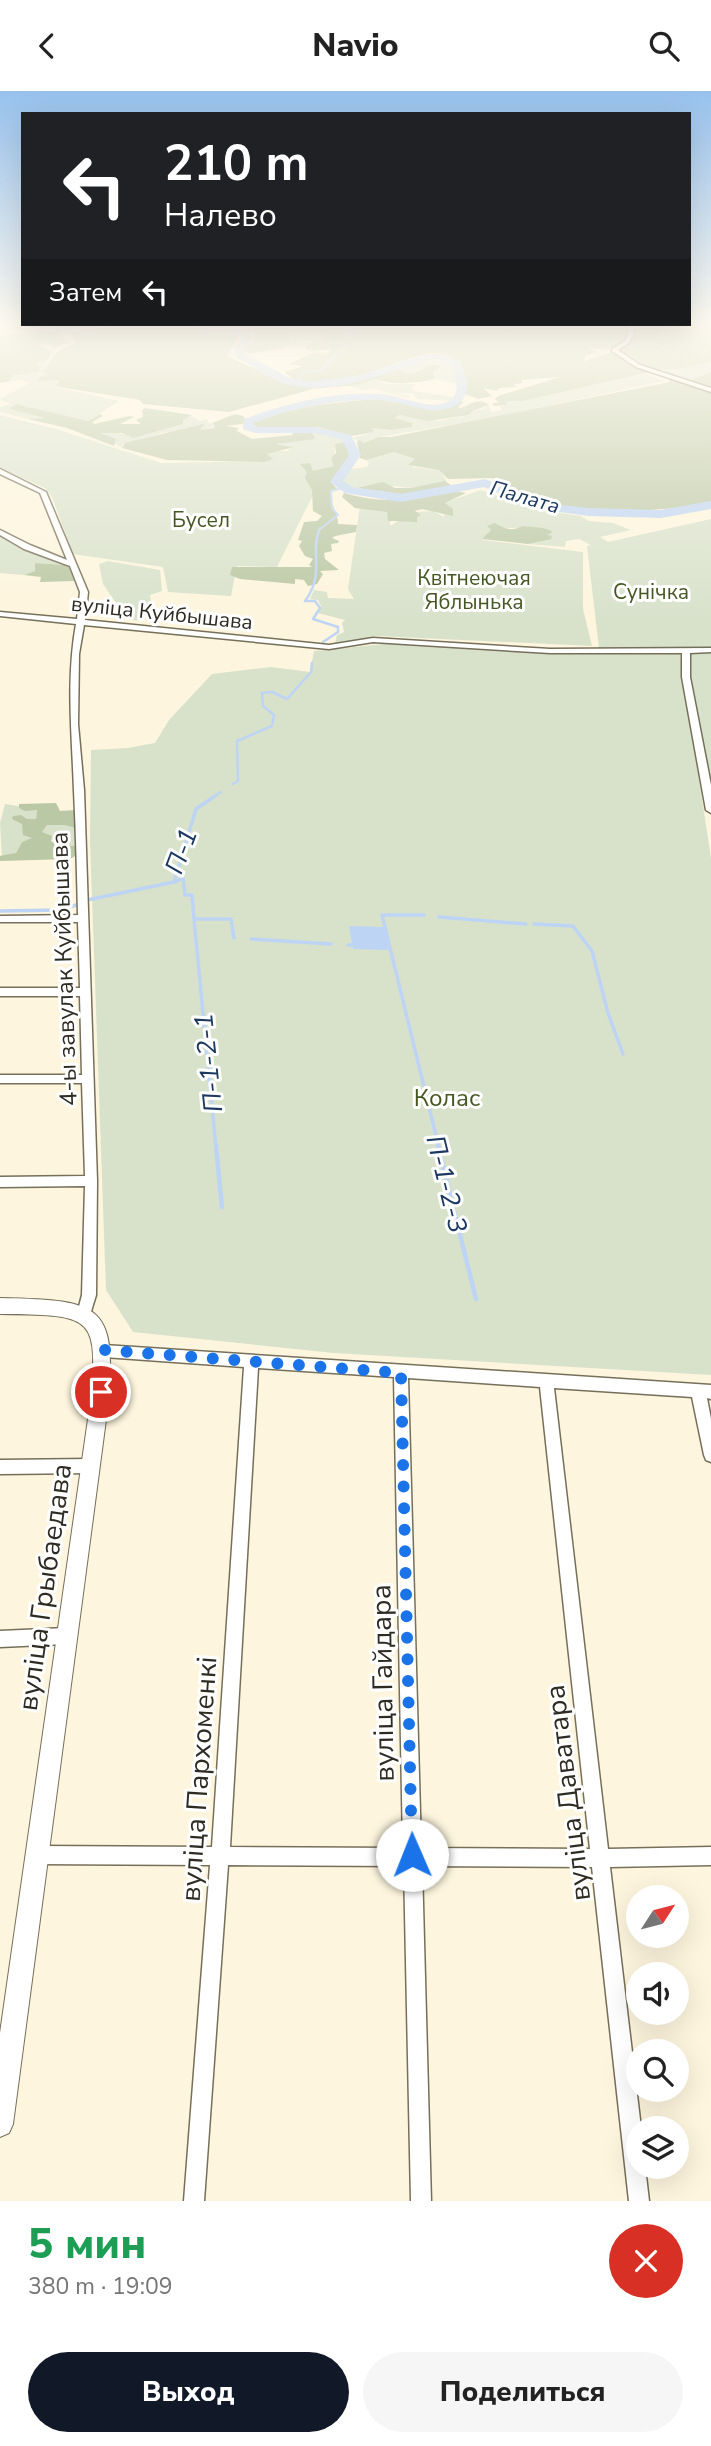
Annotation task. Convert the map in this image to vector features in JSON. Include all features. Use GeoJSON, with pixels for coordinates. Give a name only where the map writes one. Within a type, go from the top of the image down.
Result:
{"type":"FeatureCollection","features":[{"type":"Feature","properties":{"kind":"street","name":"4-ы завулак Куйбышава"},"geometry":{"type":"LineString","coordinates":[[0,471],[43,492],[84,592],[75,654],[74,724],[79,790],[91,1181],[89,1295],[85,1314]]}},
{"type":"Feature","properties":{"kind":"street"},"geometry":{"type":"LineString","coordinates":[[0,532],[27,547],[73,565]]}},
{"type":"Feature","properties":{"kind":"street","name":"вуліца Куйбышава"},"geometry":{"type":"LineString","coordinates":[[0,614],[321,646],[373,640],[550,651],[711,650]]}},
{"type":"Feature","properties":{"kind":"street"},"geometry":{"type":"LineString","coordinates":[[686,651],[686,677],[711,810]]}},
{"type":"Feature","properties":{"kind":"street"},"geometry":{"type":"LineString","coordinates":[[0,919],[82,918]]}},
{"type":"Feature","properties":{"kind":"street"},"geometry":{"type":"LineString","coordinates":[[0,992],[84,992]]}},
{"type":"Feature","properties":{"kind":"street"},"geometry":{"type":"LineString","coordinates":[[0,1079],[88,1079]]}},
{"type":"Feature","properties":{"kind":"street"},"geometry":{"type":"LineString","coordinates":[[0,1182],[91,1181]]}},
{"type":"Feature","properties":{"kind":"street"},"geometry":{"type":"LineString","coordinates":[[0,1306],[57,1307],[85,1314]]}},
{"type":"Feature","properties":{"kind":"street","name":"вуліца Грыбаедава"},"geometry":{"type":"LineString","coordinates":[[0,2124],[91,1466],[104,1350],[102,1337],[95,1323],[85,1314]]}},
{"type":"Feature","properties":{"kind":"street"},"geometry":{"type":"LineString","coordinates":[[104,1350],[401,1373],[704,1392],[711,1455]]}},
{"type":"Feature","properties":{"kind":"street","name":"вуліца Пархоменкі"},"geometry":{"type":"LineString","coordinates":[[194,2201],[220,1856],[251,1361]]}},
{"type":"Feature","properties":{"kind":"street","name":"вуліца Гайдара"},"geometry":{"type":"LineString","coordinates":[[401,1373],[421,2201]]}},
{"type":"Feature","properties":{"kind":"street","name":"вуліца Даватара"},"geometry":{"type":"LineString","coordinates":[[546,1380],[639,2201]]}},
{"type":"Feature","properties":{"kind":"street"},"geometry":{"type":"LineString","coordinates":[[0,1467],[91,1466]]}},
{"type":"Feature","properties":{"kind":"street"},"geometry":{"type":"LineString","coordinates":[[0,1639],[66,1636]]}},
{"type":"Feature","properties":{"kind":"street"},"geometry":{"type":"LineString","coordinates":[[36,1855],[412,1855],[601,1859],[711,1856]]}},
{"type":"Feature","properties":{"kind":"green space","name":"Бусел"},"geometry":{"type":"Polygon","coordinates":[[[0,421],[26,421],[56,429],[161,463],[269,461],[267,454],[270,451],[288,451],[291,446],[276,444],[302,438],[310,440],[312,434],[308,431],[337,436],[347,442],[335,445],[334,466],[313,471],[310,464],[314,493],[277,567],[237,566],[231,596],[168,592],[163,567],[73,554],[52,497],[45,488],[0,468],[0,421]]]}},
{"type":"Feature","properties":{"kind":"green space"},"geometry":{"type":"Polygon","coordinates":[[[39,421],[93,421],[94,424],[125,421],[120,424],[141,424],[138,421],[183,421],[183,424],[133,438],[122,433],[100,433],[116,439],[114,446],[67,428],[39,421]]]}},
{"type":"Feature","properties":{"kind":"green space"},"geometry":{"type":"Polygon","coordinates":[[[173,421],[207,421],[216,426],[162,433],[122,445],[122,448],[99,434],[110,432],[127,435],[173,421]]]}},
{"type":"Feature","properties":{"kind":"green space"},"geometry":{"type":"Polygon","coordinates":[[[247,421],[226,426],[238,428],[237,431],[252,439],[293,435],[292,431],[312,432],[315,439],[276,444],[294,447],[267,454],[273,459],[265,462],[167,460],[122,448],[125,443],[203,424],[205,425],[199,430],[213,428],[215,426],[212,423],[247,421]]]}},
{"type":"Feature","properties":{"kind":"green space"},"geometry":{"type":"Polygon","coordinates":[[[407,421],[471,421],[379,437],[364,443],[352,438],[371,433],[371,428],[390,430],[412,423],[407,421]]]}},
{"type":"Feature","properties":{"kind":"green space"},"geometry":{"type":"Polygon","coordinates":[[[407,421],[412,423],[412,427],[390,430],[372,428],[374,432],[352,436],[317,427],[258,428],[251,423],[407,421]]]}},
{"type":"Feature","properties":{"kind":"green space"},"geometry":{"type":"Polygon","coordinates":[[[470,421],[711,421],[711,504],[706,502],[668,509],[620,511],[572,508],[530,500],[505,486],[503,481],[491,478],[448,479],[439,470],[408,465],[415,459],[394,452],[366,460],[360,458],[357,441],[364,443],[379,437],[470,421]]]}},
{"type":"Feature","properties":{"kind":"green space"},"geometry":{"type":"Polygon","coordinates":[[[347,442],[351,455],[334,478],[332,483],[337,489],[331,491],[331,496],[338,524],[357,525],[356,532],[335,536],[332,538],[339,541],[338,543],[331,544],[332,551],[324,553],[325,559],[339,570],[320,571],[323,574],[317,584],[308,586],[304,580],[295,579],[295,584],[240,579],[230,575],[232,567],[312,567],[309,565],[313,559],[305,556],[299,546],[302,541],[298,540],[304,522],[317,521],[322,516],[313,511],[312,490],[305,478],[307,472],[300,464],[310,463],[313,471],[334,466],[331,458],[336,453],[335,444],[347,442]]]}},
{"type":"Feature","properties":{"kind":"green space"},"geometry":{"type":"Polygon","coordinates":[[[394,452],[416,460],[412,467],[440,470],[447,482],[411,488],[374,484],[356,488],[341,483],[342,477],[351,469],[367,467],[369,463],[366,460],[394,452]]]}},
{"type":"Feature","properties":{"kind":"green space"},"geometry":{"type":"Polygon","coordinates":[[[445,481],[452,486],[409,495],[356,488],[383,482],[395,488],[411,488],[445,481]]]}},
{"type":"Feature","properties":{"kind":"green space"},"geometry":{"type":"Polygon","coordinates":[[[452,490],[466,493],[445,503],[453,509],[453,516],[422,509],[415,511],[421,515],[417,517],[417,522],[388,521],[387,512],[355,508],[342,497],[344,493],[371,499],[398,500],[452,490]]]}},
{"type":"Feature","properties":{"kind":"green space"},"geometry":{"type":"Polygon","coordinates":[[[481,490],[532,509],[581,516],[588,521],[613,523],[631,530],[600,537],[608,542],[711,519],[711,788],[690,674],[689,649],[599,648],[587,546],[591,545],[579,539],[566,541],[565,547],[528,544],[541,541],[546,535],[525,529],[487,526],[491,530],[482,540],[583,552],[583,609],[592,646],[376,636],[335,644],[337,635],[344,632],[342,623],[345,620],[318,613],[321,606],[318,600],[310,599],[314,590],[327,592],[328,598],[354,599],[348,589],[360,506],[391,510],[392,525],[401,519],[411,522],[420,515],[415,512],[433,511],[444,517],[444,503],[481,490]]]}},
{"type":"Feature","properties":{"kind":"green space"},"geometry":{"type":"Polygon","coordinates":[[[495,523],[509,529],[523,526],[553,532],[547,535],[552,536],[551,539],[528,544],[482,539],[491,530],[487,526],[495,523]]]}},
{"type":"Feature","properties":{"kind":"green space"},"geometry":{"type":"Polygon","coordinates":[[[0,534],[67,565],[35,563],[35,571],[24,575],[0,573],[0,534]]]}},
{"type":"Feature","properties":{"kind":"green space"},"geometry":{"type":"Polygon","coordinates":[[[108,561],[160,570],[162,591],[150,595],[151,602],[141,621],[127,619],[103,584],[99,564],[108,561]]]}},
{"type":"Feature","properties":{"kind":"green space"},"geometry":{"type":"Polygon","coordinates":[[[35,563],[67,565],[74,573],[75,581],[40,582],[41,577],[24,575],[35,571],[35,563]]]}},
{"type":"Feature","properties":{"kind":"green space","name":"Колас"},"geometry":{"type":"Polygon","coordinates":[[[393,643],[596,654],[680,654],[711,858],[711,1375],[334,1353],[133,1332],[106,1290],[90,841],[91,750],[155,743],[169,720],[212,674],[271,667],[310,672],[314,651],[393,643]]]}},
{"type":"Feature","properties":{"kind":"green space"},"geometry":{"type":"Polygon","coordinates":[[[56,803],[60,811],[75,810],[75,828],[47,825],[42,832],[52,836],[51,841],[58,845],[75,846],[75,856],[70,859],[0,861],[0,856],[16,853],[22,842],[32,838],[23,835],[22,824],[12,819],[13,816],[21,815],[27,819],[36,819],[37,810],[25,811],[19,808],[19,804],[56,803]]]}},
{"type":"Feature","properties":{"kind":"green space"},"geometry":{"type":"Polygon","coordinates":[[[5,804],[37,809],[36,819],[27,819],[22,824],[33,838],[22,842],[16,853],[2,857],[0,823],[5,804]]]}},
{"type":"Feature","properties":{"kind":"green space"},"geometry":{"type":"Polygon","coordinates":[[[47,825],[75,828],[75,846],[60,844],[41,832],[47,825]]]}},
{"type":"Feature","properties":{"kind":"water"},"geometry":{"type":"Polygon","coordinates":[[[349,926],[384,927],[389,950],[353,949],[349,926]]]}},
{"type":"Feature","properties":{"kind":"waterway","name":"Палата"},"geometry":{"type":"LineString","coordinates":[[248,421],[247,427],[255,430],[315,430],[347,437],[355,455],[336,482],[349,490],[401,498],[485,483],[541,506],[589,512],[661,514],[711,505]]}},
{"type":"Feature","properties":{"kind":"waterway"},"geometry":{"type":"LineString","coordinates":[[319,530],[338,515],[332,508],[331,491],[343,488]]}},
{"type":"Feature","properties":{"kind":"waterway"},"geometry":{"type":"LineString","coordinates":[[319,530],[315,581],[305,601],[315,601],[320,608],[313,619],[338,627],[338,632],[323,642]]}},
{"type":"Feature","properties":{"kind":"waterway"},"geometry":{"type":"LineString","coordinates":[[233,784],[238,781],[237,741],[272,726],[274,715],[263,706],[262,693],[272,692],[287,699],[311,672],[312,663]]}},
{"type":"Feature","properties":{"kind":"waterway","name":"П-1"},"geometry":{"type":"LineString","coordinates":[[215,796],[221,792]]}},
{"type":"Feature","properties":{"kind":"waterway","name":"П-1"},"geometry":{"type":"LineString","coordinates":[[87,900],[174,882],[196,809],[215,796]]}},
{"type":"Feature","properties":{"kind":"waterway"},"geometry":{"type":"LineString","coordinates":[[175,882],[183,878],[185,895],[192,895],[194,919]]}},
{"type":"Feature","properties":{"kind":"waterway","name":"П-1"},"geometry":{"type":"LineString","coordinates":[[0,911],[61,910],[76,905]]}},
{"type":"Feature","properties":{"kind":"waterway","name":"П-1-2-3"},"geometry":{"type":"LineString","coordinates":[[424,915],[382,915],[439,1148]]}},
{"type":"Feature","properties":{"kind":"waterway"},"geometry":{"type":"LineString","coordinates":[[439,917],[526,924]]}},
{"type":"Feature","properties":{"kind":"waterway"},"geometry":{"type":"LineString","coordinates":[[194,919],[231,919],[234,938]]}},
{"type":"Feature","properties":{"kind":"waterway","name":"П-1-2-1"},"geometry":{"type":"LineString","coordinates":[[194,919],[216,1148]]}},
{"type":"Feature","properties":{"kind":"waterway"},"geometry":{"type":"LineString","coordinates":[[534,924],[573,926],[592,951],[608,1013],[623,1054]]}},
{"type":"Feature","properties":{"kind":"waterway"},"geometry":{"type":"LineString","coordinates":[[251,939],[331,944]]}},
{"type":"Feature","properties":{"kind":"waterway"},"geometry":{"type":"LineString","coordinates":[[348,945],[358,945]]}},
{"type":"Feature","properties":{"kind":"waterway","name":"П-1-2-1"},"geometry":{"type":"LineString","coordinates":[[216,1146],[222,1207]]}},
{"type":"Feature","properties":{"kind":"waterway","name":"П-1-2-3"},"geometry":{"type":"LineString","coordinates":[[438,1146],[476,1299]]}},
{"type":"Feature","properties":{"kind":"route"},"geometry":{"type":"LineString","coordinates":[[101,1392],[104,1350],[401,1373],[412,1855]]}},
{"type":"Feature","properties":{"kind":"park label","name":"Квітнеючая Яблынька"},"geometry":{"type":"Point","coordinates":[474,590]}},
{"type":"Feature","properties":{"kind":"park label","name":"Сунічка"},"geometry":{"type":"Point","coordinates":[651,592]}}]}
